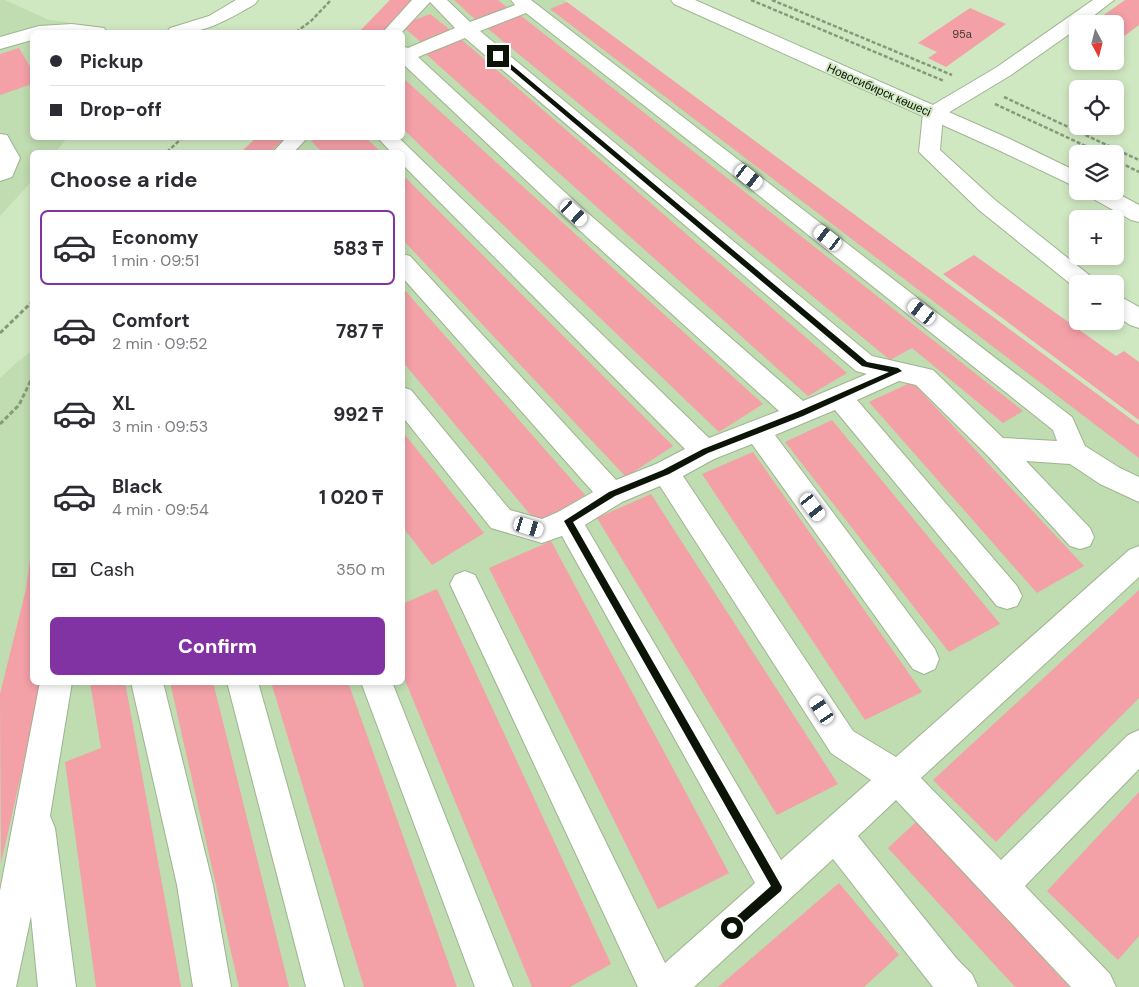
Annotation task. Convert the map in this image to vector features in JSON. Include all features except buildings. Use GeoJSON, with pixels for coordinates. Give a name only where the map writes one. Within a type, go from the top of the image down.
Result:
{"type":"FeatureCollection","features":[{"type":"Feature","properties":{"kind":"main road"},"geometry":{"type":"LineString","coordinates":[[182,30],[215,20],[249,0]]}},
{"type":"Feature","properties":{"kind":"main road"},"geometry":{"type":"LineString","coordinates":[[394,30],[422,0]]}},
{"type":"Feature","properties":{"kind":"main road"},"geometry":{"type":"LineString","coordinates":[[438,0],[467,30],[865,364],[924,376],[997,448],[1080,537]]}},
{"type":"Feature","properties":{"kind":"main road","name":"Новосибирск көшесі"},"geometry":{"type":"LineString","coordinates":[[680,0],[1003,144],[1069,177]]}},
{"type":"Feature","properties":{"kind":"main road"},"geometry":{"type":"LineString","coordinates":[[1075,275],[987,206],[929,152],[933,113],[1004,71],[1105,0]]}},
{"type":"Feature","properties":{"kind":"main road"},"geometry":{"type":"LineString","coordinates":[[405,54],[467,30],[524,3],[765,189],[1062,424],[1075,453]]}},
{"type":"Feature","properties":{"kind":"main road"},"geometry":{"type":"LineString","coordinates":[[61,30],[81,30]]}},
{"type":"Feature","properties":{"kind":"main road"},"geometry":{"type":"LineString","coordinates":[[5,38],[30,34]]}},
{"type":"Feature","properties":{"kind":"main road"},"geometry":{"type":"LineString","coordinates":[[405,55],[574,213],[800,414]]}},
{"type":"Feature","properties":{"kind":"main road"},"geometry":{"type":"LineString","coordinates":[[0,140],[10,158],[5,172],[0,174]]}},
{"type":"Feature","properties":{"kind":"main road"},"geometry":{"type":"LineString","coordinates":[[390,140],[400,150]]}},
{"type":"Feature","properties":{"kind":"main road"},"geometry":{"type":"LineString","coordinates":[[405,155],[706,451]]}},
{"type":"Feature","properties":{"kind":"main road"},"geometry":{"type":"LineString","coordinates":[[1112,200],[1139,215]]}},
{"type":"Feature","properties":{"kind":"main road"},"geometry":{"type":"LineString","coordinates":[[405,265],[612,494]]}},
{"type":"Feature","properties":{"kind":"main road"},"geometry":{"type":"LineString","coordinates":[[1124,310],[1139,320]]}},
{"type":"Feature","properties":{"kind":"main road"},"geometry":{"type":"LineString","coordinates":[[405,400],[501,519],[542,531],[568,521],[612,494],[666,472],[706,451],[800,414],[898,371]]}},
{"type":"Feature","properties":{"kind":"main road"},"geometry":{"type":"LineString","coordinates":[[838,397],[1007,596]]}},
{"type":"Feature","properties":{"kind":"main road"},"geometry":{"type":"LineString","coordinates":[[757,431],[924,659]]}},
{"type":"Feature","properties":{"kind":"main road"},"geometry":{"type":"LineString","coordinates":[[997,448],[1075,453],[1110,476],[1139,490]]}},
{"type":"Feature","properties":{"kind":"main road"},"geometry":{"type":"LineString","coordinates":[[666,472],[842,742],[898,778],[1097,987]]}},
{"type":"Feature","properties":{"kind":"main road"},"geometry":{"type":"LineString","coordinates":[[568,521],[777,887]]}},
{"type":"Feature","properties":{"kind":"main road"},"geometry":{"type":"LineString","coordinates":[[666,987],[1139,559]]}},
{"type":"Feature","properties":{"kind":"main road"},"geometry":{"type":"LineString","coordinates":[[465,584],[657,987]]}},
{"type":"Feature","properties":{"kind":"main road"},"geometry":{"type":"LineString","coordinates":[[0,980],[35,804],[55,685]]}},
{"type":"Feature","properties":{"kind":"main road"},"geometry":{"type":"LineString","coordinates":[[148,685],[195,885],[212,987]]}},
{"type":"Feature","properties":{"kind":"main road"},"geometry":{"type":"LineString","coordinates":[[243,685],[325,987]]}},
{"type":"Feature","properties":{"kind":"main road"},"geometry":{"type":"LineString","coordinates":[[377,685],[494,987]]}},
{"type":"Feature","properties":{"kind":"main road"},"geometry":{"type":"LineString","coordinates":[[1000,886],[1139,746]]}},
{"type":"Feature","properties":{"kind":"main road"},"geometry":{"type":"LineString","coordinates":[[35,804],[57,987]]}},
{"type":"Feature","properties":{"kind":"main road"},"geometry":{"type":"LineString","coordinates":[[835,834],[945,982]]}},
{"type":"Feature","properties":{"kind":"path"},"geometry":{"type":"LineString","coordinates":[[298,30],[331,0]]}},
{"type":"Feature","properties":{"kind":"path"},"geometry":{"type":"LineString","coordinates":[[751,0],[968,92],[1083,145]]}},
{"type":"Feature","properties":{"kind":"path"},"geometry":{"type":"LineString","coordinates":[[169,150],[180,140]]}},
{"type":"Feature","properties":{"kind":"path"},"geometry":{"type":"LineString","coordinates":[[1124,164],[1139,172]]}},
{"type":"Feature","properties":{"kind":"path"},"geometry":{"type":"LineString","coordinates":[[0,334],[30,304]]}},
{"type":"Feature","properties":{"kind":"path"},"geometry":{"type":"LineString","coordinates":[[0,424],[19,405],[30,382]]}},
{"type":"Feature","properties":{"kind":"shaded area"},"geometry":{"type":"Polygon","coordinates":[[[0,0],[5,0],[49,20],[68,22],[72,30],[30,30],[30,140],[65,140],[58,150],[30,150],[30,183],[0,216],[0,0]]]}},
{"type":"Feature","properties":{"kind":"shaded area"},"geometry":{"type":"Polygon","coordinates":[[[390,0],[564,0],[1139,425],[1139,987],[0,987],[0,378],[30,352],[30,685],[405,685],[405,150],[243,150],[254,140],[405,140],[405,30],[361,30],[390,0]]]}},
{"type":"Feature","properties":{"kind":"route"},"geometry":{"type":"LineString","coordinates":[[498,56],[865,364],[898,371],[800,414],[706,451],[666,472],[612,494],[568,521],[777,887],[732,928]]}}]}
